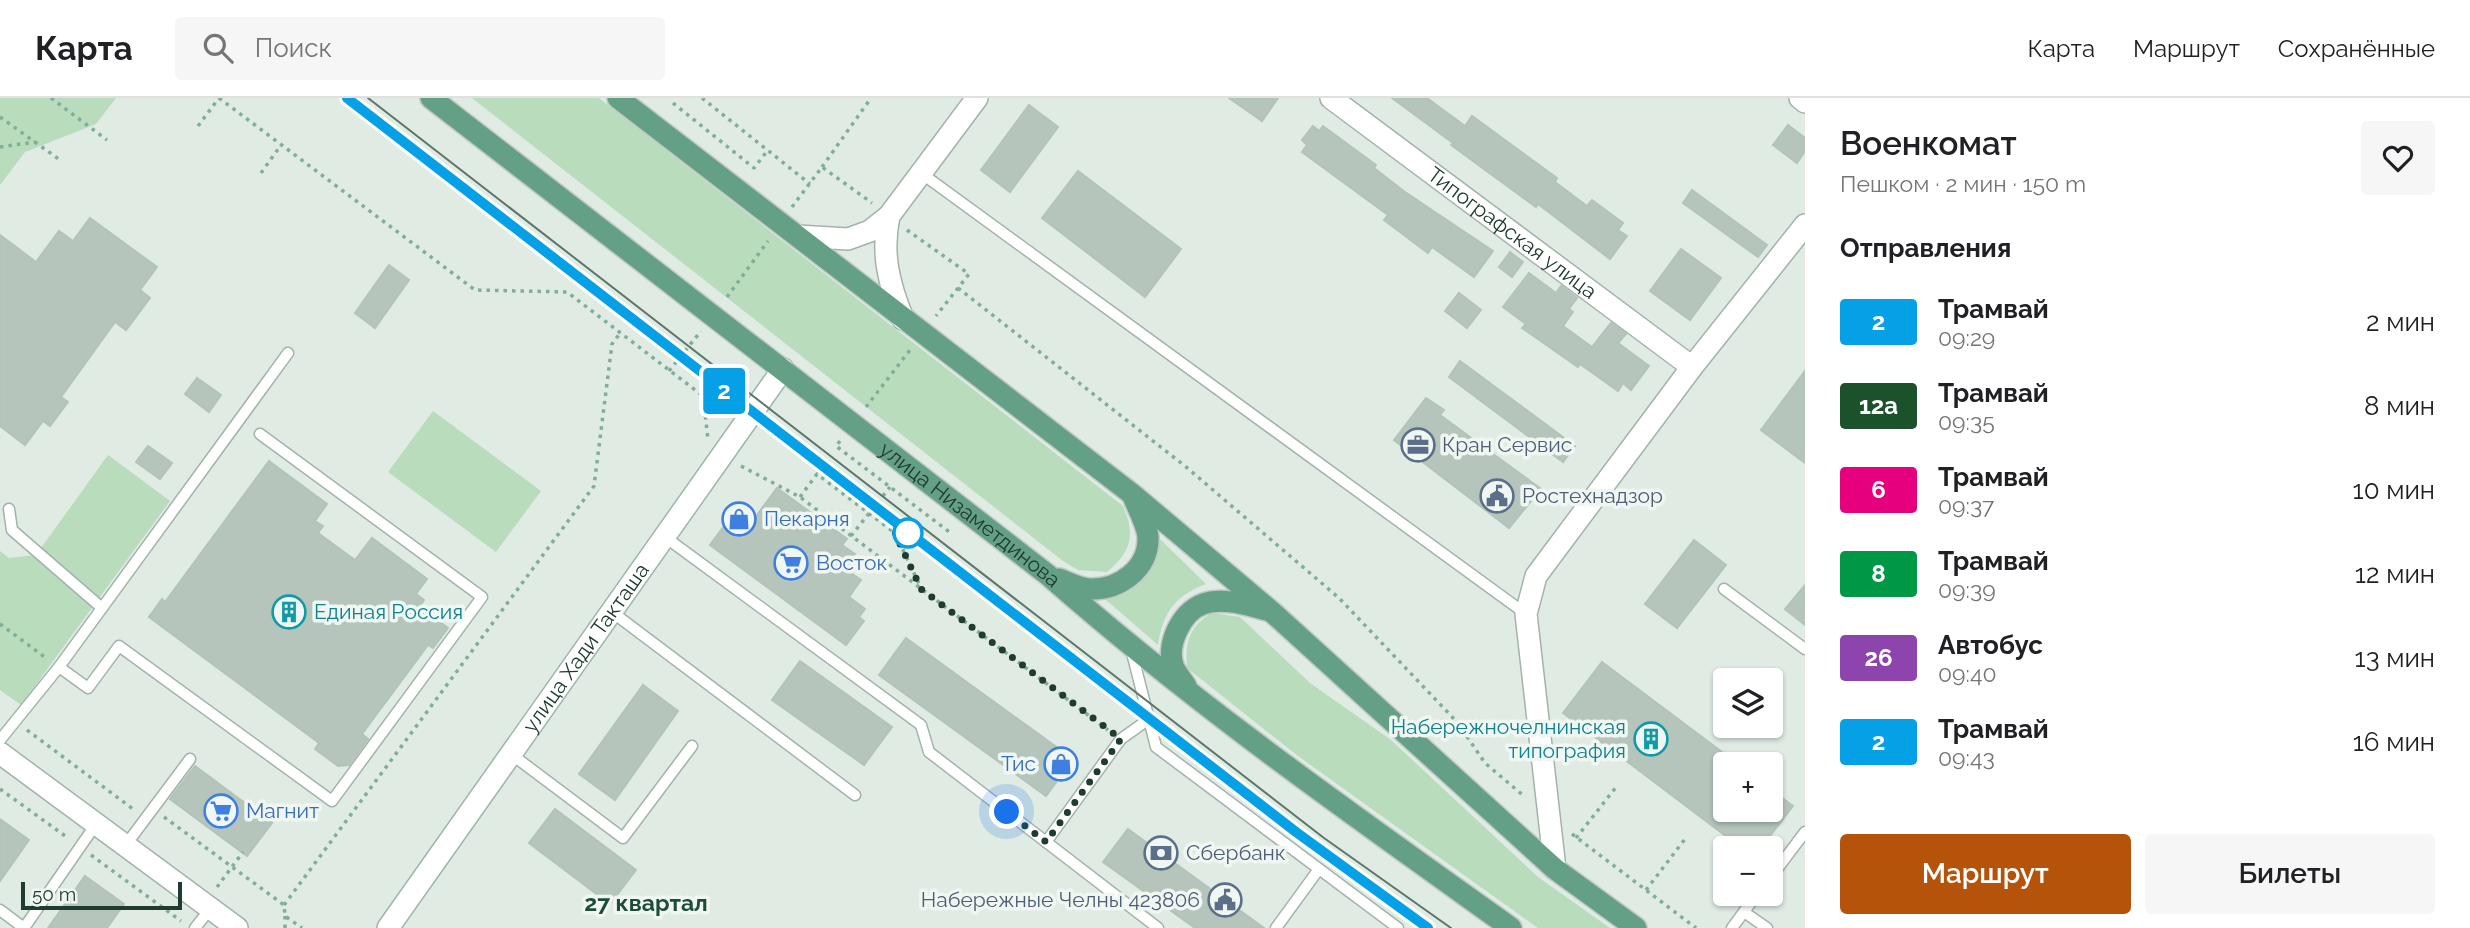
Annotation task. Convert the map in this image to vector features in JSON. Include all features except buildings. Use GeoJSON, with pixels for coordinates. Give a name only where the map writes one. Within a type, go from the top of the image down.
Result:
{"type":"FeatureCollection","features":[{"type":"Feature","properties":{"kind":"main road","name":"улица Низаметдинова"},"geometry":{"type":"LineString","coordinates":[[430,98],[1048,575],[1131,649],[1192,696],[1511,928]]}},
{"type":"Feature","properties":{"kind":"main road"},"geometry":{"type":"LineString","coordinates":[[447,98],[459,120]]}},
{"type":"Feature","properties":{"kind":"main road"},"geometry":{"type":"LineString","coordinates":[[618,98],[1132,494],[1272,612],[1555,869],[1636,928]]}},
{"type":"Feature","properties":{"kind":"main road"},"geometry":{"type":"LineString","coordinates":[[1048,575],[1088,590],[1111,587],[1131,577],[1142,558],[1148,536],[1132,494]]}},
{"type":"Feature","properties":{"kind":"main road"},"geometry":{"type":"LineString","coordinates":[[1192,696],[1173,666],[1174,641],[1183,618],[1202,604],[1229,601],[1272,612]]}},
{"type":"Feature","properties":{"kind":"street"},"geometry":{"type":"LineString","coordinates":[[904,319],[885,266],[885,235],[891,217],[920,173],[978,98]]}},
{"type":"Feature","properties":{"kind":"street","name":"Типографская улица"},"geometry":{"type":"LineString","coordinates":[[1331,98],[1692,367]]}},
{"type":"Feature","properties":{"kind":"street"},"geometry":{"type":"LineString","coordinates":[[1800,98],[1805,102]]}},
{"type":"Feature","properties":{"kind":"street"},"geometry":{"type":"LineString","coordinates":[[797,236],[848,239],[870,231],[891,217]]}},
{"type":"Feature","properties":{"kind":"street"},"geometry":{"type":"LineString","coordinates":[[1555,869],[1526,614],[1536,576],[1692,367],[1805,225]]}},
{"type":"Feature","properties":{"kind":"street","name":"улица Хади Такташа"},"geometry":{"type":"LineString","coordinates":[[388,928],[783,369]]}},
{"type":"Feature","properties":{"kind":"street"},"geometry":{"type":"LineString","coordinates":[[0,753],[237,928]]}},
{"type":"Feature","properties":{"kind":"lane"},"geometry":{"type":"LineString","coordinates":[[920,173],[1526,614]]}},
{"type":"Feature","properties":{"kind":"lane"},"geometry":{"type":"LineString","coordinates":[[0,740],[59,667],[288,353]]}},
{"type":"Feature","properties":{"kind":"lane"},"geometry":{"type":"LineString","coordinates":[[59,667],[88,688],[119,646],[332,801],[482,597],[260,435]]}},
{"type":"Feature","properties":{"kind":"lane"},"geometry":{"type":"LineString","coordinates":[[9,509],[12,530],[102,608]]}},
{"type":"Feature","properties":{"kind":"lane"},"geometry":{"type":"LineString","coordinates":[[665,537],[921,725],[929,752],[1158,928]]}},
{"type":"Feature","properties":{"kind":"lane"},"geometry":{"type":"LineString","coordinates":[[1724,589],[1805,649]]}},
{"type":"Feature","properties":{"kind":"lane"},"geometry":{"type":"LineString","coordinates":[[612,612],[855,795]]}},
{"type":"Feature","properties":{"kind":"lane"},"geometry":{"type":"LineString","coordinates":[[1131,649],[1156,747],[1398,928]]}},
{"type":"Feature","properties":{"kind":"lane"},"geometry":{"type":"LineString","coordinates":[[1046,842],[1121,739],[1149,719]]}},
{"type":"Feature","properties":{"kind":"lane"},"geometry":{"type":"LineString","coordinates":[[512,754],[623,838],[692,746]]}},
{"type":"Feature","properties":{"kind":"lane"},"geometry":{"type":"LineString","coordinates":[[125,846],[190,759]]}},
{"type":"Feature","properties":{"kind":"lane"},"geometry":{"type":"LineString","coordinates":[[0,910],[24,928],[96,824]]}},
{"type":"Feature","properties":{"kind":"lane"},"geometry":{"type":"LineString","coordinates":[[1783,861],[1805,832]]}},
{"type":"Feature","properties":{"kind":"lane"},"geometry":{"type":"LineString","coordinates":[[1276,928],[1319,869]]}},
{"type":"Feature","properties":{"kind":"lane"},"geometry":{"type":"LineString","coordinates":[[193,928],[207,906]]}},
{"type":"Feature","properties":{"kind":"lane"},"geometry":{"type":"LineString","coordinates":[[1732,928],[1749,906]]}},
{"type":"Feature","properties":{"kind":"lane"},"geometry":{"type":"LineString","coordinates":[[1744,912],[1768,928]]}},
{"type":"Feature","properties":{"kind":"path"},"geometry":{"type":"LineString","coordinates":[[51,98],[107,140]]}},
{"type":"Feature","properties":{"kind":"path"},"geometry":{"type":"LineString","coordinates":[[198,126],[219,98],[475,290],[567,292],[703,396],[705,438],[712,443]]}},
{"type":"Feature","properties":{"kind":"path"},"geometry":{"type":"LineString","coordinates":[[702,98],[810,184]]}},
{"type":"Feature","properties":{"kind":"path"},"geometry":{"type":"LineString","coordinates":[[789,213],[871,98]]}},
{"type":"Feature","properties":{"kind":"path"},"geometry":{"type":"LineString","coordinates":[[673,103],[754,168],[768,150]]}},
{"type":"Feature","properties":{"kind":"path"},"geometry":{"type":"LineString","coordinates":[[0,117],[60,160]]}},
{"type":"Feature","properties":{"kind":"path"},"geometry":{"type":"LineString","coordinates":[[0,147],[35,142]]}},
{"type":"Feature","properties":{"kind":"path"},"geometry":{"type":"LineString","coordinates":[[261,173],[281,145]]}},
{"type":"Feature","properties":{"kind":"path"},"geometry":{"type":"LineString","coordinates":[[822,167],[969,274],[930,324]]}},
{"type":"Feature","properties":{"kind":"path"},"geometry":{"type":"LineString","coordinates":[[727,297],[773,233]]}},
{"type":"Feature","properties":{"kind":"path"},"geometry":{"type":"LineString","coordinates":[[958,288],[1185,466],[1339,598],[1457,723],[1485,764],[1576,838],[1696,928]]}},
{"type":"Feature","properties":{"kind":"path"},"geometry":{"type":"LineString","coordinates":[[669,370],[703,329]]}},
{"type":"Feature","properties":{"kind":"path"},"geometry":{"type":"LineString","coordinates":[[866,407],[915,344]]}},
{"type":"Feature","properties":{"kind":"path"},"geometry":{"type":"LineString","coordinates":[[842,438],[836,446],[952,534]]}},
{"type":"Feature","properties":{"kind":"path"},"geometry":{"type":"LineString","coordinates":[[742,464],[800,497],[1121,739]]}},
{"type":"Feature","properties":{"kind":"path"},"geometry":{"type":"LineString","coordinates":[[800,497],[817,474],[869,513],[895,533],[921,589]]}},
{"type":"Feature","properties":{"kind":"path"},"geometry":{"type":"LineString","coordinates":[[852,536],[890,486]]}},
{"type":"Feature","properties":{"kind":"path"},"geometry":{"type":"LineString","coordinates":[[0,624],[59,667]]}},
{"type":"Feature","properties":{"kind":"path"},"geometry":{"type":"LineString","coordinates":[[366,780],[372,785]]}},
{"type":"Feature","properties":{"kind":"path"},"geometry":{"type":"LineString","coordinates":[[1576,838],[1617,786]]}},
{"type":"Feature","properties":{"kind":"path"},"geometry":{"type":"LineString","coordinates":[[0,789],[193,928]]}},
{"type":"Feature","properties":{"kind":"path"},"geometry":{"type":"LineString","coordinates":[[1646,890],[1685,839]]}},
{"type":"Feature","properties":{"kind":"path"},"geometry":{"type":"LineString","coordinates":[[207,906],[243,852]]}},
{"type":"Feature","properties":{"kind":"path"},"geometry":{"type":"LineString","coordinates":[[285,916],[285,928]]}},
{"type":"Feature","properties":{"kind":"green space"},"geometry":{"type":"Polygon","coordinates":[[[0,98],[116,98],[96,124],[25,152],[0,185],[0,98]]]}},
{"type":"Feature","properties":{"kind":"green space"},"geometry":{"type":"Polygon","coordinates":[[[472,98],[599,98],[1123,506],[1130,534],[1126,550],[1107,572],[1078,570],[1063,561],[472,98]]]}},
{"type":"Feature","properties":{"kind":"green space"},"geometry":{"type":"Polygon","coordinates":[[[433,411],[541,491],[496,552],[388,472],[433,411]]]}},
{"type":"Feature","properties":{"kind":"green space"},"geometry":{"type":"Polygon","coordinates":[[[108,455],[170,501],[21,705],[0,690],[0,551],[9,558],[36,555],[108,455]]]}},
{"type":"Feature","properties":{"kind":"green space"},"geometry":{"type":"Polygon","coordinates":[[[1160,539],[1206,584],[1186,594],[1172,607],[1163,623],[1158,645],[1105,599],[1127,592],[1143,579],[1153,561],[1160,539]]]}},
{"type":"Feature","properties":{"kind":"green space"},"geometry":{"type":"Polygon","coordinates":[[[1212,613],[1240,617],[1310,683],[1391,740],[1538,877],[1610,928],[1538,928],[1298,756],[1187,668],[1188,643],[1193,629],[1212,613]]]}},
{"type":"Feature","properties":{"kind":"tram line"},"geometry":{"type":"LineString","coordinates":[[347,98],[1316,848],[1428,928]]}},
{"type":"Feature","properties":{"kind":"tram line","name":"2"},"geometry":{"type":"LineString","coordinates":[[347,98],[1296,832],[1428,928]]}},
{"type":"Feature","properties":{"kind":"tram line"},"geometry":{"type":"LineString","coordinates":[[368,98],[1324,838],[1451,928]]}},
{"type":"Feature","properties":{"kind":"place","name":"Кран Сервис"},"geometry":{"type":"Point","coordinates":[1418,445]}},
{"type":"Feature","properties":{"kind":"place","name":"Ростехнадзор"},"geometry":{"type":"Point","coordinates":[1497,496]}},
{"type":"Feature","properties":{"kind":"place","name":"Пекарня"},"geometry":{"type":"Point","coordinates":[739,519]}},
{"type":"Feature","properties":{"kind":"place","name":"Восток"},"geometry":{"type":"Point","coordinates":[791,563]}},
{"type":"Feature","properties":{"kind":"place","name":"Единая Россия"},"geometry":{"type":"Point","coordinates":[289,612]}},
{"type":"Feature","properties":{"kind":"place","name":"Набережночелнинская типография"},"geometry":{"type":"Point","coordinates":[1651,739]}},
{"type":"Feature","properties":{"kind":"place","name":"Тис"},"geometry":{"type":"Point","coordinates":[1061,764]}},
{"type":"Feature","properties":{"kind":"place","name":"Магнит"},"geometry":{"type":"Point","coordinates":[221,811]}},
{"type":"Feature","properties":{"kind":"place","name":"Сбербанк"},"geometry":{"type":"Point","coordinates":[1161,853]}},
{"type":"Feature","properties":{"kind":"place","name":"Набережные Челны 423806"},"geometry":{"type":"Point","coordinates":[1225,900]}},
{"type":"Feature","properties":{"kind":"district","name":"27 квартал"},"geometry":{"type":"Point","coordinates":[646,903]}},
{"type":"Feature","properties":{"kind":"route"},"geometry":{"type":"LineString","coordinates":[[908,533],[895,533],[921,589],[1121,739],[1046,842],[1007,812]]}}]}
